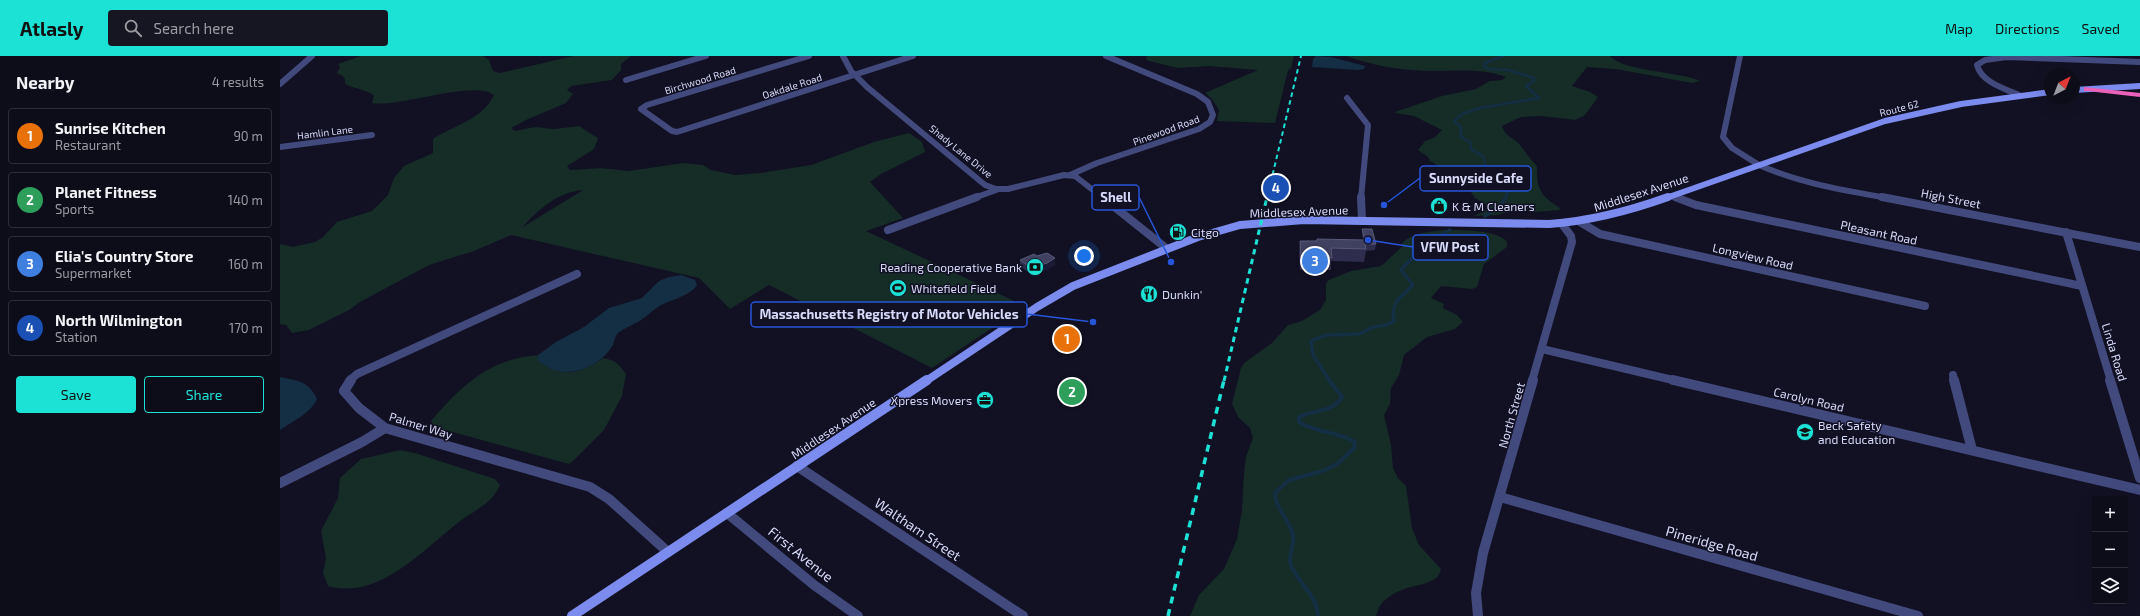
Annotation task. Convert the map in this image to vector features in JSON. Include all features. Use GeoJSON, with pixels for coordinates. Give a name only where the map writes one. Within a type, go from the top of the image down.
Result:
{"type":"FeatureCollection","features":[{"type":"Feature","properties":{"kind":"highway"},"geometry":{"type":"LineString","coordinates":[[2087,89],[2140,95]]}},
{"type":"Feature","properties":{"kind":"main road"},"geometry":{"type":"LineString","coordinates":[[2080,90],[2140,86]]}},
{"type":"Feature","properties":{"kind":"main road","name":"Route 62"},"geometry":{"type":"LineString","coordinates":[[1759,165],[1866,127],[1900,117],[1955,105],[2044,93]]}},
{"type":"Feature","properties":{"kind":"main road","name":"Middlesex Avenue"},"geometry":{"type":"LineString","coordinates":[[572,616],[1056,295],[1103,272],[1166,248],[1225,229],[1260,223],[1362,221],[1562,224],[1580,222],[1626,212],[1759,165]]}},
{"type":"Feature","properties":{"kind":"street"},"geometry":{"type":"LineString","coordinates":[[280,84],[312,56]]}},
{"type":"Feature","properties":{"kind":"street"},"geometry":{"type":"LineString","coordinates":[[626,80],[706,56]]}},
{"type":"Feature","properties":{"kind":"street","name":"Birchwood Road"},"geometry":{"type":"LineString","coordinates":[[677,132],[672,131],[641,109],[643,107],[809,56]]}},
{"type":"Feature","properties":{"kind":"street","name":"Shady Lane Drive"},"geometry":{"type":"LineString","coordinates":[[843,56],[854,75],[989,187],[999,189],[1013,188],[1070,175]]}},
{"type":"Feature","properties":{"kind":"street","name":"Oakdale Road"},"geometry":{"type":"LineString","coordinates":[[677,132],[913,56]]}},
{"type":"Feature","properties":{"kind":"street","name":"Pinewood Road"},"geometry":{"type":"LineString","coordinates":[[1070,175],[1097,163],[1192,132],[1205,126],[1212,119],[1211,106],[1202,96],[1106,56]]}},
{"type":"Feature","properties":{"kind":"street"},"geometry":{"type":"LineString","coordinates":[[1740,56],[1724,137],[1732,148],[1759,165]]}},
{"type":"Feature","properties":{"kind":"street"},"geometry":{"type":"LineString","coordinates":[[2019,95],[1985,78],[1979,72],[1977,65],[1985,60],[2001,57],[2120,60],[2140,62]]}},
{"type":"Feature","properties":{"kind":"street"},"geometry":{"type":"LineString","coordinates":[[1347,98],[1368,125],[1360,206],[1362,221]]}},
{"type":"Feature","properties":{"kind":"street","name":"Hamlin Lane"},"geometry":{"type":"LineString","coordinates":[[280,147],[372,135]]}},
{"type":"Feature","properties":{"kind":"street","name":"High Street"},"geometry":{"type":"LineString","coordinates":[[1759,165],[1780,175],[1819,184],[2140,247]]}},
{"type":"Feature","properties":{"kind":"street"},"geometry":{"type":"LineString","coordinates":[[1070,175],[1080,178],[1166,248]]}},
{"type":"Feature","properties":{"kind":"street"},"geometry":{"type":"LineString","coordinates":[[888,230],[981,198],[999,189]]}},
{"type":"Feature","properties":{"kind":"street","name":"Pleasant Road"},"geometry":{"type":"LineString","coordinates":[[1672,196],[1693,204],[2082,286]]}},
{"type":"Feature","properties":{"kind":"street","name":"Longview Road"},"geometry":{"type":"LineString","coordinates":[[1580,222],[1590,230],[1604,235],[1925,306]]}},
{"type":"Feature","properties":{"kind":"street","name":"North Street"},"geometry":{"type":"LineString","coordinates":[[1478,616],[1476,593],[1480,566],[1572,242],[1571,236],[1562,224]]}},
{"type":"Feature","properties":{"kind":"street","name":"Linda Road"},"geometry":{"type":"LineString","coordinates":[[2066,232],[2140,478]]}},
{"type":"Feature","properties":{"kind":"street","name":"Palmer Way"},"geometry":{"type":"LineString","coordinates":[[577,274],[354,376],[345,386],[345,394],[359,408],[385,428],[590,488],[609,499],[668,552]]}},
{"type":"Feature","properties":{"kind":"street","name":"Carolyn Road"},"geometry":{"type":"LineString","coordinates":[[1542,349],[2140,490]]}},
{"type":"Feature","properties":{"kind":"street"},"geometry":{"type":"LineString","coordinates":[[1953,375],[1972,450]]}},
{"type":"Feature","properties":{"kind":"street"},"geometry":{"type":"LineString","coordinates":[[280,483],[362,442],[385,428]]}},
{"type":"Feature","properties":{"kind":"street","name":"Waltham Street"},"geometry":{"type":"LineString","coordinates":[[797,466],[1023,616]]}},
{"type":"Feature","properties":{"kind":"street","name":"Pineridge Road"},"geometry":{"type":"LineString","coordinates":[[1500,497],[1918,616]]}},
{"type":"Feature","properties":{"kind":"street","name":"First Avenue"},"geometry":{"type":"LineString","coordinates":[[728,513],[814,585],[858,616]]}},
{"type":"Feature","properties":{"kind":"green space"},"geometry":{"type":"Polygon","coordinates":[[[361,56],[483,56],[489,60],[493,71],[500,73],[573,56],[631,56],[621,64],[621,70],[612,80],[571,86],[567,90],[573,94],[566,103],[511,128],[515,131],[535,127],[554,129],[579,126],[598,138],[594,149],[567,166],[570,170],[601,168],[628,171],[684,163],[703,165],[711,170],[735,175],[761,173],[811,165],[874,142],[909,133],[922,142],[925,152],[881,174],[870,182],[903,218],[866,231],[1025,306],[932,368],[769,285],[730,309],[699,278],[511,235],[474,251],[429,265],[360,302],[349,310],[309,330],[292,333],[286,325],[280,324],[280,244],[293,247],[315,242],[323,237],[337,222],[372,211],[388,195],[394,178],[404,166],[433,153],[433,139],[475,116],[489,103],[494,95],[485,91],[471,90],[399,102],[372,103],[374,96],[345,83],[344,77],[337,73],[340,67],[338,64],[361,56]],[[583,190],[574,191],[550,202],[535,214],[523,227],[583,190]]]}},
{"type":"Feature","properties":{"kind":"green space"},"geometry":{"type":"Polygon","coordinates":[[[1147,56],[1294,56],[1291,68],[1288,70],[1275,123],[1217,121],[1219,110],[1212,99],[1205,93],[1258,70],[1209,66],[1178,68],[1149,61],[1146,59],[1147,56]]]}},
{"type":"Feature","properties":{"kind":"green space"},"geometry":{"type":"Polygon","coordinates":[[[1346,56],[1610,56],[1627,65],[1679,75],[1700,81],[1692,83],[1616,69],[1587,67],[1572,86],[1590,92],[1598,97],[1585,115],[1575,120],[1542,116],[1521,117],[1502,126],[1505,133],[1519,143],[1537,166],[1538,181],[1541,191],[1548,200],[1560,208],[1559,210],[1535,212],[1520,208],[1498,215],[1474,216],[1486,210],[1486,204],[1475,198],[1466,185],[1456,176],[1430,161],[1428,157],[1418,150],[1425,141],[1434,138],[1442,130],[1414,116],[1395,112],[1442,96],[1476,89],[1490,81],[1502,80],[1506,77],[1479,71],[1422,71],[1400,69],[1367,63],[1346,56]]]}},
{"type":"Feature","properties":{"kind":"green space"},"geometry":{"type":"Polygon","coordinates":[[[1442,230],[1486,232],[1502,238],[1507,242],[1507,247],[1484,264],[1477,287],[1472,289],[1441,286],[1431,298],[1444,304],[1443,308],[1457,315],[1463,322],[1455,329],[1427,337],[1404,355],[1399,375],[1391,388],[1390,404],[1384,415],[1391,445],[1393,468],[1398,478],[1406,486],[1412,528],[1419,545],[1441,569],[1439,574],[1431,581],[1407,588],[1385,600],[1378,609],[1376,616],[1190,616],[1199,595],[1224,569],[1237,539],[1242,510],[1246,457],[1253,438],[1250,428],[1238,417],[1232,404],[1241,368],[1244,363],[1272,343],[1288,325],[1302,321],[1320,310],[1326,300],[1326,283],[1329,280],[1351,271],[1381,266],[1403,246],[1402,243],[1411,237],[1442,230]]]}},
{"type":"Feature","properties":{"kind":"green space"},"geometry":{"type":"Polygon","coordinates":[[[538,355],[540,362],[549,367],[565,372],[579,371],[603,358],[616,363],[626,374],[622,396],[604,430],[569,464],[434,427],[431,421],[442,408],[466,385],[478,376],[505,362],[538,355]]]}},
{"type":"Feature","properties":{"kind":"green space"},"geometry":{"type":"Polygon","coordinates":[[[400,450],[415,453],[495,479],[500,485],[493,497],[477,510],[460,521],[400,569],[383,579],[365,586],[347,589],[328,586],[323,573],[326,558],[321,531],[338,498],[340,478],[361,459],[400,450]]]}},
{"type":"Feature","properties":{"kind":"water"},"geometry":{"type":"Polygon","coordinates":[[[1316,56],[1331,57],[1365,66],[1364,69],[1358,70],[1312,67],[1313,59],[1316,56]]]}},
{"type":"Feature","properties":{"kind":"water"},"geometry":{"type":"Polygon","coordinates":[[[681,275],[695,280],[697,285],[694,289],[661,305],[638,322],[619,332],[616,335],[611,348],[595,363],[576,371],[565,372],[546,366],[537,359],[538,355],[556,342],[584,327],[609,308],[642,298],[659,281],[669,277],[681,275]]]}},
{"type":"Feature","properties":{"kind":"water"},"geometry":{"type":"Polygon","coordinates":[[[280,377],[298,381],[307,385],[317,399],[306,413],[280,430],[280,377]]]}},
{"type":"Feature","properties":{"kind":"building"},"geometry":{"type":"Polygon","coordinates":[[[1362,229],[1372,229],[1376,244],[1366,244],[1362,229]]]}},
{"type":"Feature","properties":{"kind":"building"},"geometry":{"type":"Polygon","coordinates":[[[1317,239],[1364,240],[1366,249],[1331,248],[1332,258],[1301,257],[1300,241],[1317,241],[1317,239]]]}},
{"type":"Feature","properties":{"kind":"building"},"geometry":{"type":"Polygon","coordinates":[[[1047,253],[1055,258],[1047,263],[1031,268],[1020,260],[1034,254],[1037,256],[1047,253]]]}},
{"type":"Feature","properties":{"kind":"waterway"},"geometry":{"type":"LineString","coordinates":[[1503,56],[1485,63],[1484,66],[1489,69],[1508,70],[1534,78],[1534,81],[1526,86],[1539,98],[1480,108],[1462,114],[1454,121],[1461,127],[1461,137],[1470,142],[1471,149],[1484,157],[1488,180],[1495,186],[1508,193],[1505,198]]}},
{"type":"Feature","properties":{"kind":"waterway"},"geometry":{"type":"LineString","coordinates":[[1485,216],[1501,205],[1506,197]]}},
{"type":"Feature","properties":{"kind":"waterway"},"geometry":{"type":"LineString","coordinates":[[1330,381],[1313,355],[1311,341],[1326,335],[1359,334],[1373,327],[1386,325],[1394,321],[1393,314],[1395,304],[1413,285],[1401,270],[1413,257],[1413,250],[1450,230]]}},
{"type":"Feature","properties":{"kind":"waterway"},"geometry":{"type":"LineString","coordinates":[[1318,616],[1317,608],[1311,595],[1298,578],[1291,565],[1290,558],[1293,535],[1289,524],[1277,504],[1275,493],[1289,480],[1323,471],[1337,464],[1354,448],[1355,442],[1348,438],[1312,428],[1299,422],[1299,417],[1329,408],[1338,402],[1342,397],[1329,380]]}},
{"type":"Feature","properties":{"kind":"railway"},"geometry":{"type":"LineString","coordinates":[[1267,198],[1301,56]]}},
{"type":"Feature","properties":{"kind":"railway"},"geometry":{"type":"LineString","coordinates":[[1224,381],[1267,197]]}},
{"type":"Feature","properties":{"kind":"railway"},"geometry":{"type":"LineString","coordinates":[[1168,616],[1224,380]]}},
{"type":"Feature","properties":{"kind":"place","name":"North Wilmington"},"geometry":{"type":"Point","coordinates":[1276,188]}},
{"type":"Feature","properties":{"kind":"place","name":"Sunnyside Cafe"},"geometry":{"type":"Point","coordinates":[1384,205]}},
{"type":"Feature","properties":{"kind":"place","name":"K & M Cleaners"},"geometry":{"type":"Point","coordinates":[1439,206]}},
{"type":"Feature","properties":{"kind":"place","name":"Citgo"},"geometry":{"type":"Point","coordinates":[1178,232]}},
{"type":"Feature","properties":{"kind":"place","name":"VFW Post"},"geometry":{"type":"Point","coordinates":[1368,240]}},
{"type":"Feature","properties":{"kind":"place","name":"Elia's Country Store"},"geometry":{"type":"Point","coordinates":[1315,261]}},
{"type":"Feature","properties":{"kind":"place","name":"Shell"},"geometry":{"type":"Point","coordinates":[1171,262]}},
{"type":"Feature","properties":{"kind":"place","name":"Reading Cooperative Bank"},"geometry":{"type":"Point","coordinates":[1035,267]}},
{"type":"Feature","properties":{"kind":"place","name":"Whitefield Field"},"geometry":{"type":"Point","coordinates":[898,288]}},
{"type":"Feature","properties":{"kind":"place","name":"Dunkin'"},"geometry":{"type":"Point","coordinates":[1149,294]}},
{"type":"Feature","properties":{"kind":"place","name":"Massachusetts Registry of Motor Vehicles"},"geometry":{"type":"Point","coordinates":[1093,322]}},
{"type":"Feature","properties":{"kind":"place","name":"Sunrise Kitchen"},"geometry":{"type":"Point","coordinates":[1067,339]}},
{"type":"Feature","properties":{"kind":"place","name":"Planet Fitness"},"geometry":{"type":"Point","coordinates":[1072,392]}},
{"type":"Feature","properties":{"kind":"place","name":"Xpress Movers"},"geometry":{"type":"Point","coordinates":[985,400]}},
{"type":"Feature","properties":{"kind":"place","name":"Beck Safety and Education"},"geometry":{"type":"Point","coordinates":[1805,432]}}]}
